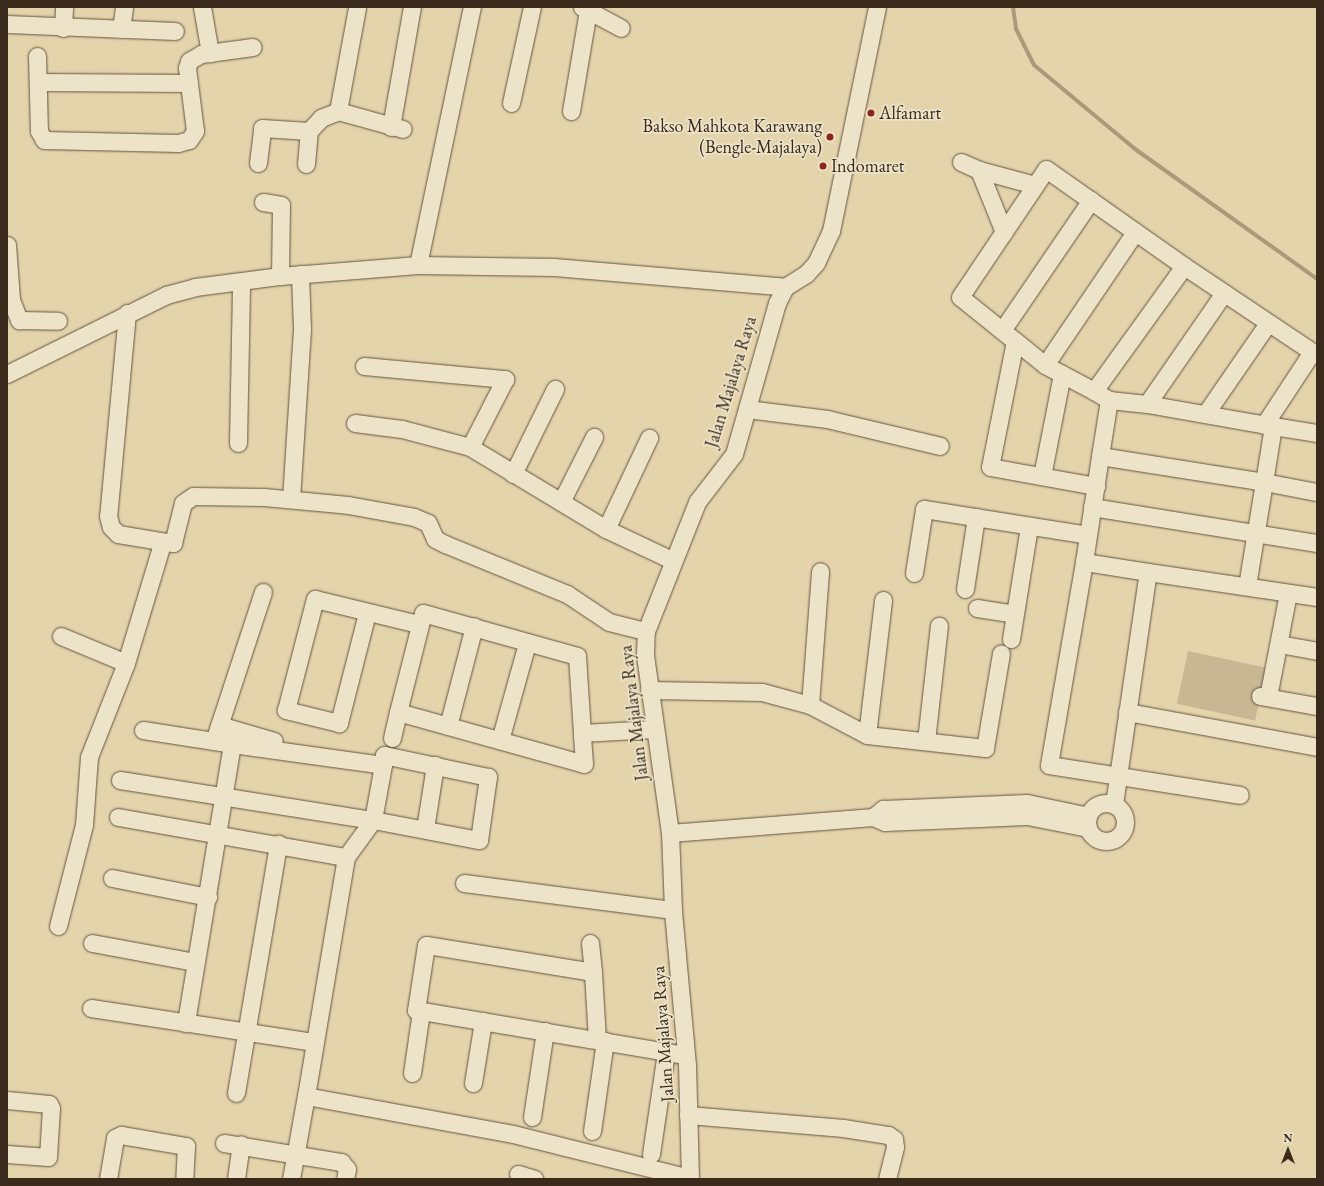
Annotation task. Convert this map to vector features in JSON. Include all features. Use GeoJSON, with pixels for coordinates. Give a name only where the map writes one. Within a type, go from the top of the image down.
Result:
{"type":"FeatureCollection","features":[{"type":"Feature","properties":{"kind":"street"},"geometry":{"type":"LineString","coordinates":[[63,28],[64,7]]}},
{"type":"Feature","properties":{"kind":"street"},"geometry":{"type":"LineString","coordinates":[[121,29],[124,7]]}},
{"type":"Feature","properties":{"kind":"street"},"geometry":{"type":"LineString","coordinates":[[202,7],[210,53]]}},
{"type":"Feature","properties":{"kind":"street"},"geometry":{"type":"LineString","coordinates":[[338,110],[357,7]]}},
{"type":"Feature","properties":{"kind":"street"},"geometry":{"type":"LineString","coordinates":[[306,164],[309,131],[321,118],[338,110],[397,128],[412,7]]}},
{"type":"Feature","properties":{"kind":"street"},"geometry":{"type":"LineString","coordinates":[[418,265],[472,7]]}},
{"type":"Feature","properties":{"kind":"street"},"geometry":{"type":"LineString","coordinates":[[511,103],[532,7]]}},
{"type":"Feature","properties":{"kind":"street"},"geometry":{"type":"LineString","coordinates":[[7,374],[127,313],[181,290],[280,276],[418,265],[554,267],[786,287],[806,274],[816,263],[832,231],[876,7]]}},
{"type":"Feature","properties":{"kind":"street"},"geometry":{"type":"LineString","coordinates":[[571,111],[585,9],[621,28]]}},
{"type":"Feature","properties":{"kind":"street"},"geometry":{"type":"LineString","coordinates":[[7,24],[63,28],[175,31]]}},
{"type":"Feature","properties":{"kind":"street"},"geometry":{"type":"LineString","coordinates":[[37,56],[39,131],[44,140],[178,143],[189,140],[195,131],[189,83],[189,61],[195,56],[254,47]]}},
{"type":"Feature","properties":{"kind":"street"},"geometry":{"type":"LineString","coordinates":[[38,82],[189,83]]}},
{"type":"Feature","properties":{"kind":"street"},"geometry":{"type":"LineString","coordinates":[[258,163],[262,128],[309,131]]}},
{"type":"Feature","properties":{"kind":"street"},"geometry":{"type":"LineString","coordinates":[[961,162],[979,170],[1035,185]]}},
{"type":"Feature","properties":{"kind":"street"},"geometry":{"type":"LineString","coordinates":[[1247,586],[1264,482],[1268,426],[1314,354],[1184,266],[1046,169],[960,297],[1045,365],[1109,400],[1206,413],[1268,426],[1317,433]]}},
{"type":"Feature","properties":{"kind":"street"},"geometry":{"type":"LineString","coordinates":[[979,170],[1004,232]]}},
{"type":"Feature","properties":{"kind":"street"},"geometry":{"type":"LineString","coordinates":[[1091,200],[1009,335],[990,467],[1096,486]]}},
{"type":"Feature","properties":{"kind":"street"},"geometry":{"type":"LineString","coordinates":[[263,202],[281,205],[280,276]]}},
{"type":"Feature","properties":{"kind":"street"},"geometry":{"type":"LineString","coordinates":[[1045,365],[1135,232]]}},
{"type":"Feature","properties":{"kind":"street"},"geometry":{"type":"LineString","coordinates":[[7,246],[9,300],[19,320],[58,321]]}},
{"type":"Feature","properties":{"kind":"street"},"geometry":{"type":"LineString","coordinates":[[1094,391],[1184,266]]}},
{"type":"Feature","properties":{"kind":"street"},"geometry":{"type":"LineString","coordinates":[[292,499],[302,329],[300,274]]}},
{"type":"Feature","properties":{"kind":"street"},"geometry":{"type":"LineString","coordinates":[[238,443],[241,282]]}},
{"type":"Feature","properties":{"kind":"street","name":"Jalan Majalaya Raya"},"geometry":{"type":"LineString","coordinates":[[690,1178],[686,1055],[673,910],[670,833],[644,654],[646,631],[672,560],[697,502],[734,454],[772,315],[786,287]]}},
{"type":"Feature","properties":{"kind":"street"},"geometry":{"type":"LineString","coordinates":[[1147,404],[1224,293]]}},
{"type":"Feature","properties":{"kind":"street"},"geometry":{"type":"LineString","coordinates":[[127,313],[108,521],[118,534],[162,544],[173,543],[183,503],[189,497],[292,499],[348,505],[414,517],[428,523],[435,539],[445,544],[567,594],[609,622],[646,631]]}},
{"type":"Feature","properties":{"kind":"street"},"geometry":{"type":"LineString","coordinates":[[1206,413],[1268,322]]}},
{"type":"Feature","properties":{"kind":"street"},"geometry":{"type":"LineString","coordinates":[[364,366],[505,380],[470,447]]}},
{"type":"Feature","properties":{"kind":"street"},"geometry":{"type":"LineString","coordinates":[[1042,476],[1062,374]]}},
{"type":"Feature","properties":{"kind":"street"},"geometry":{"type":"LineString","coordinates":[[513,474],[555,389]]}},
{"type":"Feature","properties":{"kind":"street"},"geometry":{"type":"LineString","coordinates":[[1109,400],[1084,562],[1049,765],[1240,795]]}},
{"type":"Feature","properties":{"kind":"street"},"geometry":{"type":"LineString","coordinates":[[747,409],[827,419],[940,446]]}},
{"type":"Feature","properties":{"kind":"street"},"geometry":{"type":"LineString","coordinates":[[355,423],[402,429],[470,447],[606,529],[672,560]]}},
{"type":"Feature","properties":{"kind":"street"},"geometry":{"type":"LineString","coordinates":[[561,502],[594,437]]}},
{"type":"Feature","properties":{"kind":"street"},"geometry":{"type":"LineString","coordinates":[[606,529],[649,438]]}},
{"type":"Feature","properties":{"kind":"street"},"geometry":{"type":"LineString","coordinates":[[1100,456],[1317,492]]}},
{"type":"Feature","properties":{"kind":"street"},"geometry":{"type":"LineString","coordinates":[[1092,507],[1317,543]]}},
{"type":"Feature","properties":{"kind":"street"},"geometry":{"type":"LineString","coordinates":[[914,573],[924,509],[1088,535]]}},
{"type":"Feature","properties":{"kind":"street"},"geometry":{"type":"LineString","coordinates":[[965,589],[976,517]]}},
{"type":"Feature","properties":{"kind":"street"},"geometry":{"type":"LineString","coordinates":[[1011,639],[1029,526]]}},
{"type":"Feature","properties":{"kind":"street"},"geometry":{"type":"LineString","coordinates":[[58,926],[84,825],[89,758],[126,663],[162,544]]}},
{"type":"Feature","properties":{"kind":"street"},"geometry":{"type":"LineString","coordinates":[[1084,562],[1317,597]]}},
{"type":"Feature","properties":{"kind":"street"},"geometry":{"type":"LineString","coordinates":[[810,705],[820,571]]}},
{"type":"Feature","properties":{"kind":"street"},"geometry":{"type":"LineString","coordinates":[[670,833],[873,817],[883,809],[1027,803],[1088,822],[1101,840],[1119,837],[1126,819],[1114,804],[1117,775],[1148,572]]}},
{"type":"Feature","properties":{"kind":"street"},"geometry":{"type":"LineString","coordinates":[[217,734],[263,592]]}},
{"type":"Feature","properties":{"kind":"street"},"geometry":{"type":"LineString","coordinates":[[1288,593],[1279,644],[1264,696],[1317,706]]}},
{"type":"Feature","properties":{"kind":"street"},"geometry":{"type":"LineString","coordinates":[[367,613],[339,723],[286,710],[315,599],[367,613],[418,624]]}},
{"type":"Feature","properties":{"kind":"street"},"geometry":{"type":"LineString","coordinates":[[867,735],[883,600]]}},
{"type":"Feature","properties":{"kind":"street"},"geometry":{"type":"LineString","coordinates":[[977,608],[1014,614]]}},
{"type":"Feature","properties":{"kind":"street"},"geometry":{"type":"LineString","coordinates":[[392,738],[418,624],[423,613],[577,656],[584,764],[398,712]]}},
{"type":"Feature","properties":{"kind":"street"},"geometry":{"type":"LineString","coordinates":[[448,726],[474,626]]}},
{"type":"Feature","properties":{"kind":"street"},"geometry":{"type":"LineString","coordinates":[[926,742],[939,626]]}},
{"type":"Feature","properties":{"kind":"street"},"geometry":{"type":"LineString","coordinates":[[61,636],[126,663]]}},
{"type":"Feature","properties":{"kind":"street"},"geometry":{"type":"LineString","coordinates":[[500,740],[527,643]]}},
{"type":"Feature","properties":{"kind":"street"},"geometry":{"type":"LineString","coordinates":[[1279,644],[1317,651]]}},
{"type":"Feature","properties":{"kind":"street"},"geometry":{"type":"LineString","coordinates":[[649,690],[762,692],[810,705],[867,735],[985,748],[1001,653]]}},
{"type":"Feature","properties":{"kind":"street"},"geometry":{"type":"LineString","coordinates":[[1127,712],[1317,747]]}},
{"type":"Feature","properties":{"kind":"street"},"geometry":{"type":"LineString","coordinates":[[582,734],[654,729]]}},
{"type":"Feature","properties":{"kind":"street"},"geometry":{"type":"LineString","coordinates":[[143,730],[217,734],[338,760]]}},
{"type":"Feature","properties":{"kind":"street"},"geometry":{"type":"LineString","coordinates":[[217,734],[232,744],[382,765]]}},
{"type":"Feature","properties":{"kind":"street"},"geometry":{"type":"LineString","coordinates":[[186,1023],[195,962],[208,897],[218,835],[222,797],[232,744]]}},
{"type":"Feature","properties":{"kind":"street"},"geometry":{"type":"LineString","coordinates":[[120,780],[373,820],[479,840],[488,777],[384,755],[373,820],[346,857],[291,1179]]}},
{"type":"Feature","properties":{"kind":"street"},"geometry":{"type":"LineString","coordinates":[[425,829],[435,765]]}},
{"type":"Feature","properties":{"kind":"street"},"geometry":{"type":"LineString","coordinates":[[1088,822],[1101,803],[1114,804]]}},
{"type":"Feature","properties":{"kind":"street"},"geometry":{"type":"LineString","coordinates":[[118,817],[346,857]]}},
{"type":"Feature","properties":{"kind":"street"},"geometry":{"type":"LineString","coordinates":[[236,1092],[278,844]]}},
{"type":"Feature","properties":{"kind":"street"},"geometry":{"type":"LineString","coordinates":[[112,878],[208,897]]}},
{"type":"Feature","properties":{"kind":"street"},"geometry":{"type":"LineString","coordinates":[[464,883],[673,910]]}},
{"type":"Feature","properties":{"kind":"street"},"geometry":{"type":"LineString","coordinates":[[92,943],[195,962]]}},
{"type":"Feature","properties":{"kind":"street"},"geometry":{"type":"LineString","coordinates":[[590,943],[601,1041],[592,1131]]}},
{"type":"Feature","properties":{"kind":"street"},"geometry":{"type":"LineString","coordinates":[[593,972],[426,945],[416,1010],[686,1055]]}},
{"type":"Feature","properties":{"kind":"street"},"geometry":{"type":"LineString","coordinates":[[91,1008],[314,1042]]}},
{"type":"Feature","properties":{"kind":"street"},"geometry":{"type":"LineString","coordinates":[[412,1073],[421,1011]]}},
{"type":"Feature","properties":{"kind":"street"},"geometry":{"type":"LineString","coordinates":[[473,1083],[483,1021]]}},
{"type":"Feature","properties":{"kind":"street"},"geometry":{"type":"LineString","coordinates":[[532,1116],[545,1031]]}},
{"type":"Feature","properties":{"kind":"street"},"geometry":{"type":"LineString","coordinates":[[651,1154],[666,1052]]}},
{"type":"Feature","properties":{"kind":"street"},"geometry":{"type":"LineString","coordinates":[[306,1096],[513,1134],[690,1178]]}},
{"type":"Feature","properties":{"kind":"street"},"geometry":{"type":"LineString","coordinates":[[7,1100],[49,1104],[51,1108],[48,1157],[7,1154]]}},
{"type":"Feature","properties":{"kind":"street"},"geometry":{"type":"LineString","coordinates":[[688,1115],[843,1128],[888,1135],[894,1139],[895,1147],[887,1179]]}},
{"type":"Feature","properties":{"kind":"street"},"geometry":{"type":"LineString","coordinates":[[108,1179],[115,1138],[121,1135],[186,1146],[184,1179]]}},
{"type":"Feature","properties":{"kind":"street"},"geometry":{"type":"LineString","coordinates":[[236,1179],[233,1144],[341,1162],[347,1169],[346,1179]]}},
{"type":"Feature","properties":{"kind":"shaded area"},"geometry":{"type":"Polygon","coordinates":[[[1188,651],[1266,668],[1255,720],[1177,704],[1188,651]]]}},
{"type":"Feature","properties":{"kind":"waterway"},"geometry":{"type":"LineString","coordinates":[[1013,7],[1016,29],[1034,65],[1135,149],[1317,279]]}},
{"type":"Feature","properties":{"kind":"place","name":"Alfamart"},"geometry":{"type":"Point","coordinates":[871,113]}},
{"type":"Feature","properties":{"kind":"place","name":"Bakso Mahkota Karawang (Bengle-Majalaya)"},"geometry":{"type":"Point","coordinates":[830,137]}},
{"type":"Feature","properties":{"kind":"place","name":"Indomaret"},"geometry":{"type":"Point","coordinates":[823,166]}}]}
